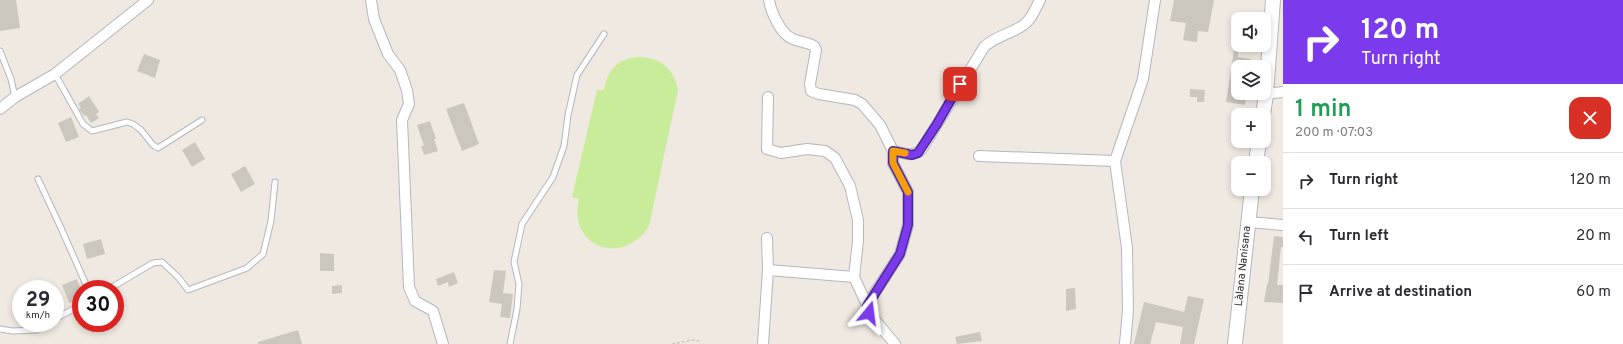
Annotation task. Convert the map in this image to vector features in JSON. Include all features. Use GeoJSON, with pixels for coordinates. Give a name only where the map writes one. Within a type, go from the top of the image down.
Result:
{"type":"FeatureCollection","features":[{"type":"Feature","properties":{"kind":"street"},"geometry":{"type":"LineString","coordinates":[[0,109],[15,97],[55,74],[148,0]]}},
{"type":"Feature","properties":{"kind":"street"},"geometry":{"type":"LineString","coordinates":[[371,0],[374,19],[388,54],[400,70],[407,90],[409,104],[402,120],[409,287],[415,300],[433,311],[444,344]]}},
{"type":"Feature","properties":{"kind":"street"},"geometry":{"type":"LineString","coordinates":[[769,0],[772,14],[788,36],[792,39],[814,46],[816,50],[810,84],[811,91],[819,94],[855,100],[862,104],[880,126],[893,151],[893,163],[908,192],[908,225],[900,254],[867,306]]}},
{"type":"Feature","properties":{"kind":"street"},"geometry":{"type":"LineString","coordinates":[[893,151],[912,155],[918,153],[984,47],[991,40],[1028,22],[1040,0]]}},
{"type":"Feature","properties":{"kind":"street"},"geometry":{"type":"LineString","coordinates":[[1125,344],[1128,310],[1126,248],[1115,161],[1143,78],[1155,0]]}},
{"type":"Feature","properties":{"kind":"street"},"geometry":{"type":"LineString","coordinates":[[1271,12],[1273,0]]}},
{"type":"Feature","properties":{"kind":"street"},"geometry":{"type":"LineString","coordinates":[[1271,93],[1283,92]]}},
{"type":"Feature","properties":{"kind":"street"},"geometry":{"type":"LineString","coordinates":[[768,97],[767,149],[781,153],[807,149],[825,151],[835,158],[850,186],[858,220],[857,257],[854,277],[869,313],[895,344]]}},
{"type":"Feature","properties":{"kind":"street"},"geometry":{"type":"LineString","coordinates":[[979,156],[1115,161]]}},
{"type":"Feature","properties":{"kind":"street","name":"Làlana Nanisana"},"geometry":{"type":"LineString","coordinates":[[1235,344],[1251,196]]}},
{"type":"Feature","properties":{"kind":"street"},"geometry":{"type":"LineString","coordinates":[[1248,222],[1283,224]]}},
{"type":"Feature","properties":{"kind":"street"},"geometry":{"type":"LineString","coordinates":[[763,344],[768,270],[766,238]]}},
{"type":"Feature","properties":{"kind":"street"},"geometry":{"type":"LineString","coordinates":[[768,270],[854,277]]}},
{"type":"Feature","properties":{"kind":"lane"},"geometry":{"type":"LineString","coordinates":[[510,344],[517,309],[519,284],[514,262],[522,224],[553,177],[564,146],[568,115],[577,75],[604,34]]}},
{"type":"Feature","properties":{"kind":"lane"},"geometry":{"type":"LineString","coordinates":[[0,51],[11,78],[15,97]]}},
{"type":"Feature","properties":{"kind":"lane"},"geometry":{"type":"LineString","coordinates":[[55,74],[83,124],[92,131],[127,122],[133,124],[141,130],[153,145],[158,148],[202,120]]}},
{"type":"Feature","properties":{"kind":"lane"},"geometry":{"type":"LineString","coordinates":[[38,179],[62,228],[84,280]]}},
{"type":"Feature","properties":{"kind":"lane"},"geometry":{"type":"LineString","coordinates":[[124,280],[153,263],[162,262],[179,278],[188,290],[248,268],[263,254],[271,221],[275,182]]}},
{"type":"Feature","properties":{"kind":"lane"},"geometry":{"type":"LineString","coordinates":[[0,329],[12,331]]}},
{"type":"Feature","properties":{"kind":"path"},"geometry":{"type":"LineString","coordinates":[[672,344],[692,340],[699,341],[700,344]]}},
{"type":"Feature","properties":{"kind":"green space"},"geometry":{"type":"Polygon","coordinates":[[[635,57],[651,58],[664,64],[673,75],[678,90],[649,226],[639,238],[626,246],[613,248],[600,246],[590,240],[582,230],[578,216],[579,199],[572,197],[597,90],[604,90],[613,68],[628,59],[635,57]]]}},
{"type":"Feature","properties":{"kind":"building"},"geometry":{"type":"Polygon","coordinates":[[[0,0],[16,0],[20,28],[0,31],[0,0]]]}},
{"type":"Feature","properties":{"kind":"building"},"geometry":{"type":"Polygon","coordinates":[[[1174,0],[1214,0],[1208,32],[1198,31],[1197,42],[1183,40],[1186,23],[1170,21],[1174,0]]]}},
{"type":"Feature","properties":{"kind":"building"},"geometry":{"type":"Polygon","coordinates":[[[1234,52],[1238,52],[1238,57],[1251,59],[1251,60],[1233,60],[1234,52]]]}},
{"type":"Feature","properties":{"kind":"building"},"geometry":{"type":"Polygon","coordinates":[[[144,54],[160,60],[155,78],[137,71],[144,54]]]}},
{"type":"Feature","properties":{"kind":"building"},"geometry":{"type":"Polygon","coordinates":[[[1231,70],[1231,100],[1246,100],[1245,105],[1226,102],[1231,70]]]}},
{"type":"Feature","properties":{"kind":"building"},"geometry":{"type":"Polygon","coordinates":[[[1190,89],[1205,90],[1204,102],[1197,102],[1197,97],[1190,97],[1190,89]]]}},
{"type":"Feature","properties":{"kind":"building"},"geometry":{"type":"Polygon","coordinates":[[[89,96],[99,112],[96,114],[99,118],[91,123],[86,115],[85,116],[81,112],[79,109],[81,108],[78,104],[89,96]]]}},
{"type":"Feature","properties":{"kind":"building"},"geometry":{"type":"Polygon","coordinates":[[[464,103],[479,144],[462,151],[446,109],[464,103]]]}},
{"type":"Feature","properties":{"kind":"building"},"geometry":{"type":"Polygon","coordinates":[[[71,117],[79,137],[66,142],[58,123],[71,117]]]}},
{"type":"Feature","properties":{"kind":"building"},"geometry":{"type":"Polygon","coordinates":[[[430,121],[438,151],[424,155],[421,146],[424,146],[417,125],[430,121]]]}},
{"type":"Feature","properties":{"kind":"building"},"geometry":{"type":"Polygon","coordinates":[[[195,142],[205,159],[192,167],[182,150],[195,142]]]}},
{"type":"Feature","properties":{"kind":"building"},"geometry":{"type":"Polygon","coordinates":[[[245,166],[255,184],[241,192],[231,174],[245,166]]]}},
{"type":"Feature","properties":{"kind":"building"},"geometry":{"type":"Polygon","coordinates":[[[1274,236],[1283,237],[1283,247],[1281,247],[1277,285],[1283,285],[1283,303],[1264,302],[1268,284],[1274,236]]]}},
{"type":"Feature","properties":{"kind":"building"},"geometry":{"type":"Polygon","coordinates":[[[101,239],[105,254],[87,259],[83,244],[101,239]]]}},
{"type":"Feature","properties":{"kind":"building"},"geometry":{"type":"Polygon","coordinates":[[[320,253],[334,254],[334,271],[320,271],[320,253]]]}},
{"type":"Feature","properties":{"kind":"building"},"geometry":{"type":"Polygon","coordinates":[[[494,270],[506,271],[503,293],[513,294],[510,318],[500,317],[502,304],[489,302],[494,270]]]}},
{"type":"Feature","properties":{"kind":"building"},"geometry":{"type":"Polygon","coordinates":[[[454,272],[458,283],[449,287],[448,282],[438,286],[436,279],[454,272]]]}},
{"type":"Feature","properties":{"kind":"building"},"geometry":{"type":"Polygon","coordinates":[[[72,281],[72,302],[69,303],[64,290],[64,284],[72,281]]]}},
{"type":"Feature","properties":{"kind":"building"},"geometry":{"type":"Polygon","coordinates":[[[342,285],[342,293],[332,294],[332,286],[342,285]]]}},
{"type":"Feature","properties":{"kind":"building"},"geometry":{"type":"Polygon","coordinates":[[[1075,288],[1076,309],[1066,311],[1066,289],[1075,288]]]}},
{"type":"Feature","properties":{"kind":"building"},"geometry":{"type":"Polygon","coordinates":[[[1188,296],[1204,299],[1194,344],[1180,344],[1183,327],[1156,322],[1150,344],[1134,344],[1144,302],[1184,312],[1188,296]]]}},
{"type":"Feature","properties":{"kind":"building"},"geometry":{"type":"Polygon","coordinates":[[[298,330],[302,344],[258,344],[258,342],[298,330]]]}},
{"type":"Feature","properties":{"kind":"building"},"geometry":{"type":"Polygon","coordinates":[[[980,332],[982,341],[957,344],[955,337],[980,332]]]}},
{"type":"Feature","properties":{"kind":"slow traffic"},"geometry":{"type":"LineString","coordinates":[[905,153],[893,151],[892,160],[908,192]]}},
{"type":"Feature","properties":{"kind":"route"},"geometry":{"type":"LineString","coordinates":[[869,313],[867,306],[900,254],[908,225],[908,192],[893,163],[893,151],[912,155],[918,153],[922,149],[960,84]]}}]}
